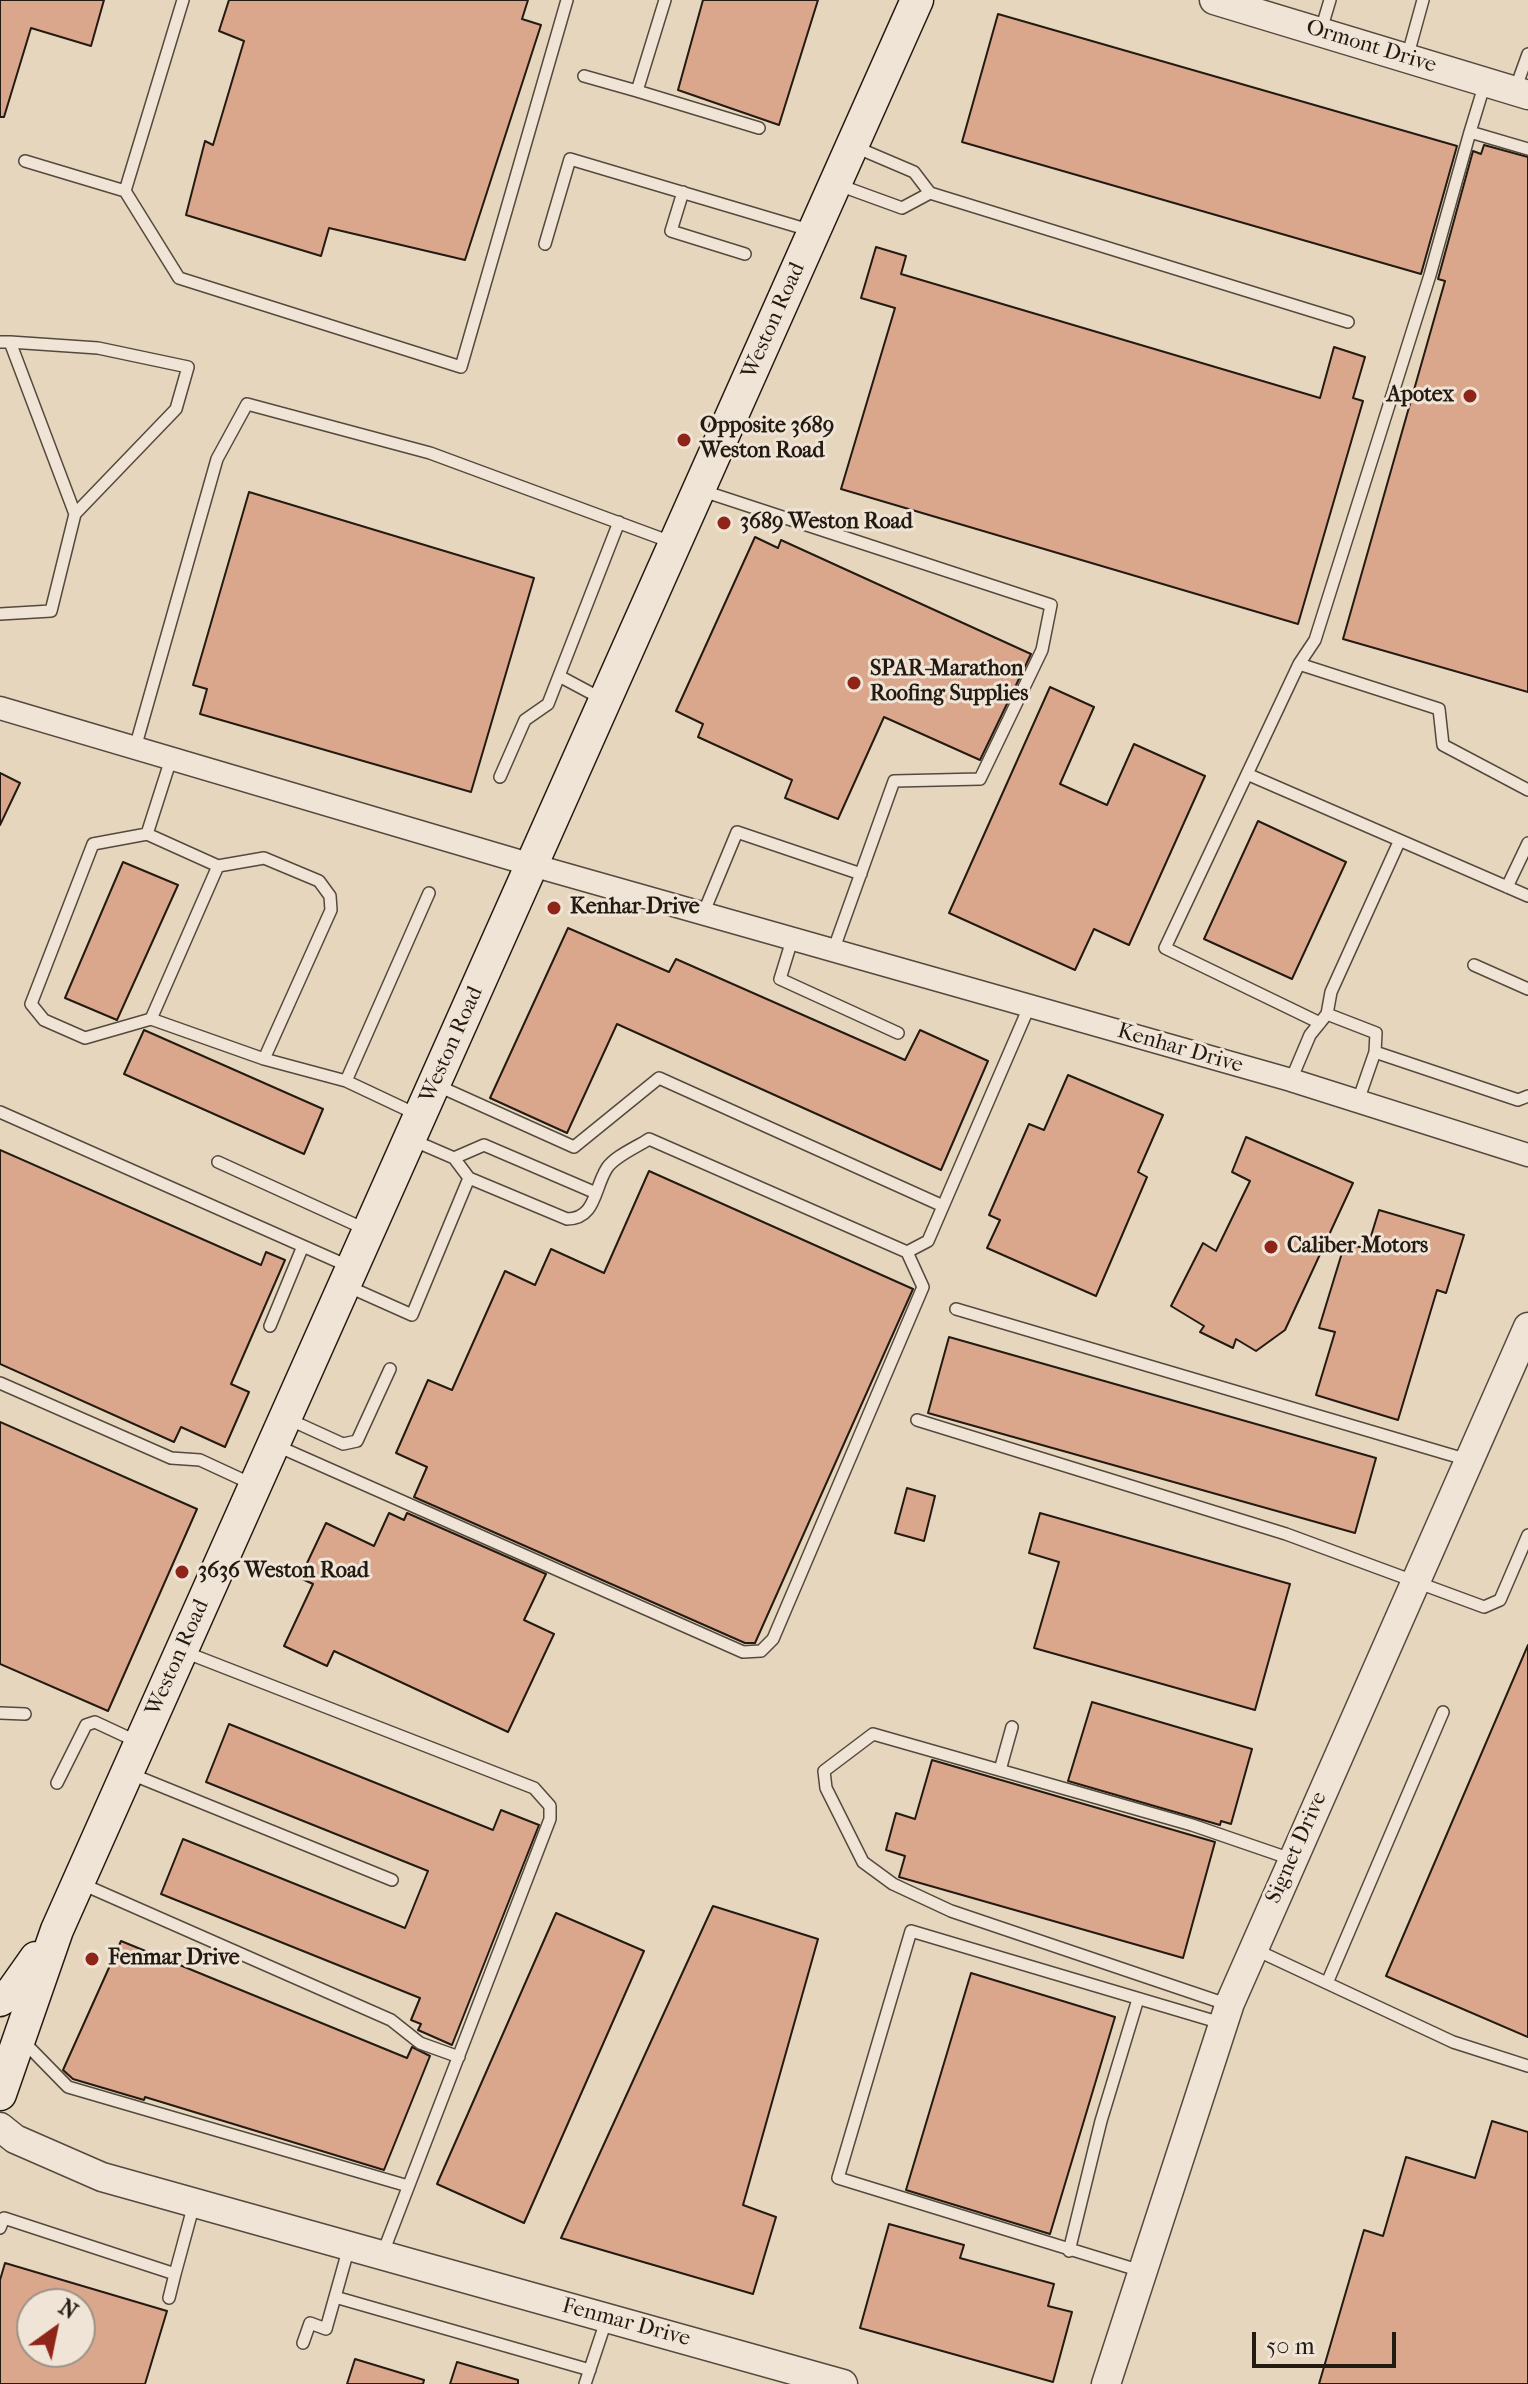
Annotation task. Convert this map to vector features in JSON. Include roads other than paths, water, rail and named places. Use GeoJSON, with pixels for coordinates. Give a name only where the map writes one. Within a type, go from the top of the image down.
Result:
{"type":"FeatureCollection","features":[{"type":"Feature","properties":{"kind":"main road","name":"Weston Road"},"geometry":{"type":"LineString","coordinates":[[0,2094],[57,1930],[78,1882],[917,0]]}},
{"type":"Feature","properties":{"kind":"main road"},"geometry":{"type":"LineString","coordinates":[[0,2000],[12,1992],[57,1930]]}},
{"type":"Feature","properties":{"kind":"street","name":"Ormont Drive"},"geometry":{"type":"LineString","coordinates":[[1214,0],[1522,93]]}},
{"type":"Feature","properties":{"kind":"street","name":"Kenhar Drive"},"geometry":{"type":"LineString","coordinates":[[0,708],[792,940],[1291,1080],[1528,1155]]}},
{"type":"Feature","properties":{"kind":"street","name":"Signet Drive"},"geometry":{"type":"LineString","coordinates":[[1106,2384],[1226,2014],[1291,1859],[1528,1327]]}},
{"type":"Feature","properties":{"kind":"street","name":"Fenmar Drive"},"geometry":{"type":"LineString","coordinates":[[0,2127],[15,2139],[102,2177],[843,2384]]}},
{"type":"Feature","properties":{"kind":"lane"},"geometry":{"type":"LineString","coordinates":[[125,191],[183,0]]}},
{"type":"Feature","properties":{"kind":"lane"},"geometry":{"type":"LineString","coordinates":[[25,161],[125,191],[179,278],[461,367],[567,0]]}},
{"type":"Feature","properties":{"kind":"lane"},"geometry":{"type":"LineString","coordinates":[[637,91],[665,0]]}},
{"type":"Feature","properties":{"kind":"lane"},"geometry":{"type":"LineString","coordinates":[[1320,32],[1330,0]]}},
{"type":"Feature","properties":{"kind":"lane"},"geometry":{"type":"LineString","coordinates":[[1407,58],[1423,0]]}},
{"type":"Feature","properties":{"kind":"lane"},"geometry":{"type":"LineString","coordinates":[[1522,93],[1528,54]]}},
{"type":"Feature","properties":{"kind":"lane"},"geometry":{"type":"LineString","coordinates":[[584,76],[759,128]]}},
{"type":"Feature","properties":{"kind":"lane"},"geometry":{"type":"LineString","coordinates":[[1358,1101],[1375,1052],[1376,1033],[1324,1018],[1165,948],[1299,664],[1315,640],[1430,275],[1485,82]]}},
{"type":"Feature","properties":{"kind":"lane"},"geometry":{"type":"LineString","coordinates":[[1470,132],[1528,149]]}},
{"type":"Feature","properties":{"kind":"lane"},"geometry":{"type":"LineString","coordinates":[[852,146],[914,172],[930,193],[1348,322]]}},
{"type":"Feature","properties":{"kind":"lane"},"geometry":{"type":"LineString","coordinates":[[545,244],[570,159],[814,232]]}},
{"type":"Feature","properties":{"kind":"lane"},"geometry":{"type":"LineString","coordinates":[[835,184],[902,208],[930,193]]}},
{"type":"Feature","properties":{"kind":"lane"},"geometry":{"type":"LineString","coordinates":[[683,192],[671,231],[745,254]]}},
{"type":"Feature","properties":{"kind":"lane"},"geometry":{"type":"LineString","coordinates":[[0,614],[51,611],[75,514],[176,409],[188,367],[98,348],[5,342],[75,514]]}},
{"type":"Feature","properties":{"kind":"lane"},"geometry":{"type":"LineString","coordinates":[[135,748],[217,459],[247,404],[430,453],[675,544]]}},
{"type":"Feature","properties":{"kind":"lane"},"geometry":{"type":"LineString","coordinates":[[699,490],[1051,605],[1042,650],[980,779],[894,781],[833,951]]}},
{"type":"Feature","properties":{"kind":"lane"},"geometry":{"type":"LineString","coordinates":[[500,777],[525,720],[548,704],[619,522]]}},
{"type":"Feature","properties":{"kind":"lane"},"geometry":{"type":"LineString","coordinates":[[1299,664],[1439,709],[1443,745],[1528,790]]}},
{"type":"Feature","properties":{"kind":"lane"},"geometry":{"type":"LineString","coordinates":[[559,676],[605,701]]}},
{"type":"Feature","properties":{"kind":"lane"},"geometry":{"type":"LineString","coordinates":[[147,834],[171,759]]}},
{"type":"Feature","properties":{"kind":"lane"},"geometry":{"type":"LineString","coordinates":[[1247,774],[1528,896]]}},
{"type":"Feature","properties":{"kind":"lane"},"geometry":{"type":"LineString","coordinates":[[703,914],[737,832],[861,874]]}},
{"type":"Feature","properties":{"kind":"lane"},"geometry":{"type":"LineString","coordinates":[[264,1059],[331,910],[330,896],[319,881],[264,858],[218,866],[147,834],[93,844],[31,1004],[44,1020],[85,1038],[151,1019],[264,1059],[346,1081],[454,1158],[469,1178],[567,1219],[578,1219],[587,1213],[608,1166],[649,1139],[907,1252],[923,1287],[773,1639],[761,1651],[743,1652],[279,1431]]}},
{"type":"Feature","properties":{"kind":"lane"},"geometry":{"type":"LineString","coordinates":[[1291,1080],[1310,1035],[1324,1018],[1331,992],[1399,842]]}},
{"type":"Feature","properties":{"kind":"lane"},"geometry":{"type":"LineString","coordinates":[[1507,887],[1528,843]]}},
{"type":"Feature","properties":{"kind":"lane"},"geometry":{"type":"LineString","coordinates":[[151,1019],[218,866]]}},
{"type":"Feature","properties":{"kind":"lane"},"geometry":{"type":"LineString","coordinates":[[346,1081],[429,893]]}},
{"type":"Feature","properties":{"kind":"lane"},"geometry":{"type":"LineString","coordinates":[[792,940],[780,979],[898,1033]]}},
{"type":"Feature","properties":{"kind":"lane"},"geometry":{"type":"LineString","coordinates":[[1474,965],[1528,989]]}},
{"type":"Feature","properties":{"kind":"lane"},"geometry":{"type":"LineString","coordinates":[[907,1252],[928,1241],[1029,1007]]}},
{"type":"Feature","properties":{"kind":"lane"},"geometry":{"type":"LineString","coordinates":[[1375,1052],[1518,1100],[1528,1096]]}},
{"type":"Feature","properties":{"kind":"lane"},"geometry":{"type":"LineString","coordinates":[[434,1085],[574,1147],[659,1078],[943,1206]]}},
{"type":"Feature","properties":{"kind":"lane"},"geometry":{"type":"LineString","coordinates":[[0,1112],[303,1246],[412,1315],[469,1178]]}},
{"type":"Feature","properties":{"kind":"lane"},"geometry":{"type":"LineString","coordinates":[[454,1158],[484,1145],[596,1193]]}},
{"type":"Feature","properties":{"kind":"lane"},"geometry":{"type":"LineString","coordinates":[[218,1162],[369,1231]]}},
{"type":"Feature","properties":{"kind":"lane"},"geometry":{"type":"LineString","coordinates":[[270,1326],[303,1246]]}},
{"type":"Feature","properties":{"kind":"lane"},"geometry":{"type":"LineString","coordinates":[[956,1309],[1371,1435],[1469,1460]]}},
{"type":"Feature","properties":{"kind":"lane"},"geometry":{"type":"LineString","coordinates":[[279,1431],[351,1445],[357,1441],[390,1369]]}},
{"type":"Feature","properties":{"kind":"lane"},"geometry":{"type":"LineString","coordinates":[[0,1383],[171,1458],[200,1460],[255,1486]]}},
{"type":"Feature","properties":{"kind":"lane"},"geometry":{"type":"LineString","coordinates":[[917,1420],[1286,1534],[1416,1579],[1484,1607],[1500,1600],[1528,1535]]}},
{"type":"Feature","properties":{"kind":"lane"},"geometry":{"type":"LineString","coordinates":[[181,1651],[543,1795],[550,1806],[550,1819],[382,2256]]}},
{"type":"Feature","properties":{"kind":"lane"},"geometry":{"type":"LineString","coordinates":[[1327,1983],[1443,1712]]}},
{"type":"Feature","properties":{"kind":"lane"},"geometry":{"type":"LineString","coordinates":[[0,1713],[25,1714]]}},
{"type":"Feature","properties":{"kind":"lane"},"geometry":{"type":"LineString","coordinates":[[57,1783],[86,1725],[95,1722],[140,1743]]}},
{"type":"Feature","properties":{"kind":"lane"},"geometry":{"type":"LineString","coordinates":[[1000,1770],[1012,1727]]}},
{"type":"Feature","properties":{"kind":"lane"},"geometry":{"type":"LineString","coordinates":[[1226,2014],[908,1893],[863,1862],[826,1788],[824,1771],[873,1734],[1192,1825],[1291,1859]]}},
{"type":"Feature","properties":{"kind":"lane"},"geometry":{"type":"LineString","coordinates":[[127,1772],[392,1880]]}},
{"type":"Feature","properties":{"kind":"lane"},"geometry":{"type":"LineString","coordinates":[[78,1882],[391,2020],[420,2043],[459,2057]]}},
{"type":"Feature","properties":{"kind":"lane"},"geometry":{"type":"LineString","coordinates":[[1141,2271],[838,2178],[911,1931],[1138,1999],[1226,2014]]}},
{"type":"Feature","properties":{"kind":"lane"},"geometry":{"type":"LineString","coordinates":[[1254,1949],[1453,2042],[1528,2066]]}},
{"type":"Feature","properties":{"kind":"lane"},"geometry":{"type":"LineString","coordinates":[[1069,2251],[1101,2121],[1138,1999]]}},
{"type":"Feature","properties":{"kind":"lane"},"geometry":{"type":"LineString","coordinates":[[20,2038],[68,2087],[408,2186]]}},
{"type":"Feature","properties":{"kind":"lane"},"geometry":{"type":"LineString","coordinates":[[169,2298],[194,2203]]}},
{"type":"Feature","properties":{"kind":"lane"},"geometry":{"type":"LineString","coordinates":[[0,2228],[4,2218],[175,2274]]}},
{"type":"Feature","properties":{"kind":"lane"},"geometry":{"type":"LineString","coordinates":[[303,2343],[310,2323],[326,2329],[349,2247]]}},
{"type":"Feature","properties":{"kind":"lane"},"geometry":{"type":"LineString","coordinates":[[335,2297],[590,2370]]}},
{"type":"Feature","properties":{"kind":"lane"},"geometry":{"type":"LineString","coordinates":[[585,2384],[607,2318]]}},
{"type":"Feature","properties":{"kind":"place","name":"Apotex"},"geometry":{"type":"Point","coordinates":[1470,396]}},
{"type":"Feature","properties":{"kind":"place","name":"Opposite 3689 Weston Road"},"geometry":{"type":"Point","coordinates":[684,440]}},
{"type":"Feature","properties":{"kind":"place","name":"3689 Weston Road"},"geometry":{"type":"Point","coordinates":[724,523]}},
{"type":"Feature","properties":{"kind":"place","name":"SPAR-Marathon Roofing Supplies"},"geometry":{"type":"Point","coordinates":[854,683]}},
{"type":"Feature","properties":{"kind":"place","name":"Kenhar Drive"},"geometry":{"type":"Point","coordinates":[554,908]}},
{"type":"Feature","properties":{"kind":"place","name":"Caliber Motors"},"geometry":{"type":"Point","coordinates":[1271,1247]}},
{"type":"Feature","properties":{"kind":"place","name":"3636 Weston Road"},"geometry":{"type":"Point","coordinates":[182,1572]}},
{"type":"Feature","properties":{"kind":"place","name":"Fenmar Drive"},"geometry":{"type":"Point","coordinates":[92,1959]}}]}
